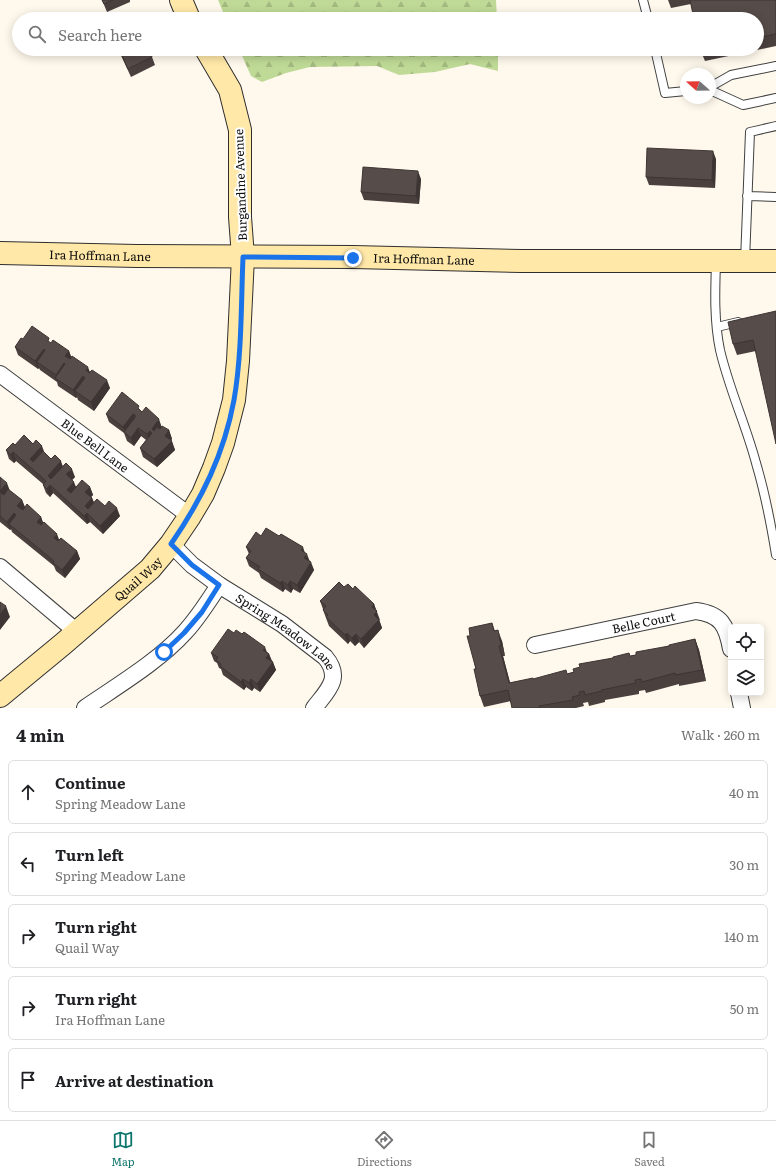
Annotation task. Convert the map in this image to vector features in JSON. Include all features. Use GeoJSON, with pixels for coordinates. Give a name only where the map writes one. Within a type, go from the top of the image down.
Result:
{"type":"FeatureCollection","features":[{"type":"Feature","properties":{"kind":"main road"},"geometry":{"type":"LineString","coordinates":[[181,0],[186,12]]}},
{"type":"Feature","properties":{"kind":"main road","name":"Burgandine Avenue"},"geometry":{"type":"LineString","coordinates":[[210,56],[230,90],[240,130],[240,217],[243,257]]}},
{"type":"Feature","properties":{"kind":"main road","name":"Ira Hoffman Lane"},"geometry":{"type":"LineString","coordinates":[[0,253],[521,261],[776,261]]}},
{"type":"Feature","properties":{"kind":"main road","name":"Quail Way"},"geometry":{"type":"LineString","coordinates":[[0,696],[150,569],[171,544],[190,516],[214,468],[223,443],[234,400],[238,361],[243,257]]}},
{"type":"Feature","properties":{"kind":"street","name":"Blue Bell Lane"},"geometry":{"type":"LineString","coordinates":[[0,374],[190,516]]}},
{"type":"Feature","properties":{"kind":"street","name":"Spring Meadow Lane"},"geometry":{"type":"LineString","coordinates":[[171,544],[192,565],[219,585],[282,624],[325,657],[330,663],[333,671],[333,680],[330,687],[314,708]]}},
{"type":"Feature","properties":{"kind":"street"},"geometry":{"type":"LineString","coordinates":[[0,568],[76,632]]}},
{"type":"Feature","properties":{"kind":"street"},"geometry":{"type":"LineString","coordinates":[[85,708],[164,652],[184,633],[202,612],[219,585]]}},
{"type":"Feature","properties":{"kind":"street","name":"Belle Court"},"geometry":{"type":"LineString","coordinates":[[535,645],[696,611],[706,612],[716,617],[723,624],[728,633]]}},
{"type":"Feature","properties":{"kind":"street"},"geometry":{"type":"LineString","coordinates":[[740,696],[742,708]]}},
{"type":"Feature","properties":{"kind":"lane"},"geometry":{"type":"LineString","coordinates":[[643,0],[646,12]]}},
{"type":"Feature","properties":{"kind":"lane"},"geometry":{"type":"LineString","coordinates":[[657,56],[665,93],[680,92]]}},
{"type":"Feature","properties":{"kind":"lane"},"geometry":{"type":"LineString","coordinates":[[716,85],[731,75],[776,66]]}},
{"type":"Feature","properties":{"kind":"lane"},"geometry":{"type":"LineString","coordinates":[[716,92],[743,105],[776,98]]}},
{"type":"Feature","properties":{"kind":"lane"},"geometry":{"type":"LineString","coordinates":[[745,261],[750,132],[776,126]]}},
{"type":"Feature","properties":{"kind":"lane"},"geometry":{"type":"LineString","coordinates":[[747,196],[776,197]]}},
{"type":"Feature","properties":{"kind":"lane"},"geometry":{"type":"LineString","coordinates":[[716,260],[715,298],[720,349],[730,386],[756,463],[768,510],[776,555]]}},
{"type":"Feature","properties":{"kind":"lane"},"geometry":{"type":"LineString","coordinates":[[717,327],[746,320]]}},
{"type":"Feature","properties":{"kind":"green space"},"geometry":{"type":"Polygon","coordinates":[[[218,0],[496,0],[497,12],[223,12],[218,0]]]}},
{"type":"Feature","properties":{"kind":"green space"},"geometry":{"type":"Polygon","coordinates":[[[242,56],[498,56],[498,71],[470,64],[435,72],[399,75],[377,66],[310,67],[286,73],[262,82],[251,76],[242,56]]]}},
{"type":"Feature","properties":{"kind":"building"},"geometry":{"type":"Polygon","coordinates":[[[102,0],[113,0],[104,4],[102,0]]]}},
{"type":"Feature","properties":{"kind":"building"},"geometry":{"type":"Polygon","coordinates":[[[690,0],[776,0],[776,34],[764,37],[764,12],[693,12],[690,0]]]}},
{"type":"Feature","properties":{"kind":"building"},"geometry":{"type":"Polygon","coordinates":[[[122,56],[152,56],[152,57],[128,69],[122,56]]]}},
{"type":"Feature","properties":{"kind":"building"},"geometry":{"type":"Polygon","coordinates":[[[647,148],[713,151],[712,180],[646,177],[647,148]]]}},
{"type":"Feature","properties":{"kind":"building"},"geometry":{"type":"Polygon","coordinates":[[[363,167],[418,171],[416,196],[361,192],[363,167]]]}},
{"type":"Feature","properties":{"kind":"building"},"geometry":{"type":"Polygon","coordinates":[[[776,311],[776,444],[753,340],[733,344],[728,322],[776,311]]]}},
{"type":"Feature","properties":{"kind":"building"},"geometry":{"type":"Polygon","coordinates":[[[32,326],[49,338],[48,341],[51,343],[53,340],[69,351],[65,356],[70,359],[72,356],[88,367],[86,370],[89,373],[92,370],[107,380],[91,402],[75,391],[85,378],[83,376],[73,390],[55,378],[65,364],[64,363],[56,375],[37,362],[45,350],[44,349],[35,361],[15,347],[32,326]]]}},
{"type":"Feature","properties":{"kind":"building"},"geometry":{"type":"Polygon","coordinates":[[[122,392],[139,406],[138,408],[142,412],[146,407],[159,419],[152,429],[154,431],[157,427],[160,429],[162,426],[169,430],[165,436],[172,441],[154,459],[140,448],[152,433],[150,431],[147,434],[138,428],[131,438],[124,432],[136,416],[133,414],[123,427],[106,414],[122,392]]]}},
{"type":"Feature","properties":{"kind":"building"},"geometry":{"type":"Polygon","coordinates":[[[24,435],[33,444],[36,440],[42,446],[30,459],[33,462],[43,451],[51,459],[55,455],[61,461],[48,476],[51,479],[66,463],[72,469],[66,474],[74,482],[67,490],[71,493],[82,480],[90,487],[85,492],[92,498],[85,506],[88,509],[97,499],[105,506],[109,501],[117,508],[100,526],[87,513],[84,516],[50,485],[47,489],[43,485],[46,481],[45,480],[13,452],[11,455],[6,450],[13,443],[15,445],[24,435]]]}},
{"type":"Feature","properties":{"kind":"building"},"geometry":{"type":"Polygon","coordinates":[[[0,477],[7,483],[0,491],[0,477]]]}},
{"type":"Feature","properties":{"kind":"building"},"geometry":{"type":"Polygon","coordinates":[[[8,489],[22,500],[17,506],[23,510],[27,504],[41,517],[37,522],[41,525],[44,522],[57,534],[54,538],[58,541],[61,538],[77,551],[62,570],[53,563],[54,561],[9,524],[16,515],[14,513],[7,522],[0,516],[0,492],[4,495],[8,489]]]}},
{"type":"Feature","properties":{"kind":"building"},"geometry":{"type":"Polygon","coordinates":[[[266,528],[279,536],[281,534],[303,547],[301,550],[307,554],[304,558],[311,562],[297,585],[290,581],[288,585],[282,581],[280,583],[258,569],[260,567],[246,558],[251,551],[246,547],[256,532],[261,536],[266,528]]]}},
{"type":"Feature","properties":{"kind":"building"},"geometry":{"type":"Polygon","coordinates":[[[339,582],[344,587],[348,584],[353,589],[355,586],[374,604],[372,607],[377,611],[374,615],[379,620],[361,639],[356,634],[352,638],[347,633],[345,635],[326,617],[328,615],[323,610],[326,606],[320,601],[339,582]]]}},
{"type":"Feature","properties":{"kind":"building"},"geometry":{"type":"Polygon","coordinates":[[[0,602],[6,606],[0,614],[0,602]]]}},
{"type":"Feature","properties":{"kind":"building"},"geometry":{"type":"Polygon","coordinates":[[[492,623],[494,631],[498,630],[501,645],[499,646],[509,683],[533,679],[566,670],[567,674],[574,672],[573,669],[580,667],[579,664],[613,658],[629,653],[630,656],[636,655],[636,652],[669,646],[695,639],[702,670],[675,675],[675,673],[642,682],[641,679],[635,680],[636,683],[601,690],[602,691],[585,695],[584,691],[579,692],[580,695],[572,697],[573,700],[539,706],[540,708],[512,708],[508,690],[480,696],[474,669],[476,669],[467,636],[470,636],[469,628],[492,623]]]}},
{"type":"Feature","properties":{"kind":"building"},"geometry":{"type":"Polygon","coordinates":[[[228,629],[234,633],[236,630],[242,634],[244,632],[265,647],[263,650],[269,654],[266,658],[273,662],[257,684],[251,679],[249,683],[243,679],[241,682],[220,666],[221,664],[216,660],[218,657],[211,653],[228,629]]]}},
{"type":"Feature","properties":{"kind":"route"},"geometry":{"type":"LineString","coordinates":[[164,652],[184,633],[202,612],[219,585],[192,565],[171,544],[190,516],[214,468],[223,443],[234,400],[238,361],[243,257],[353,258]]}}]}
